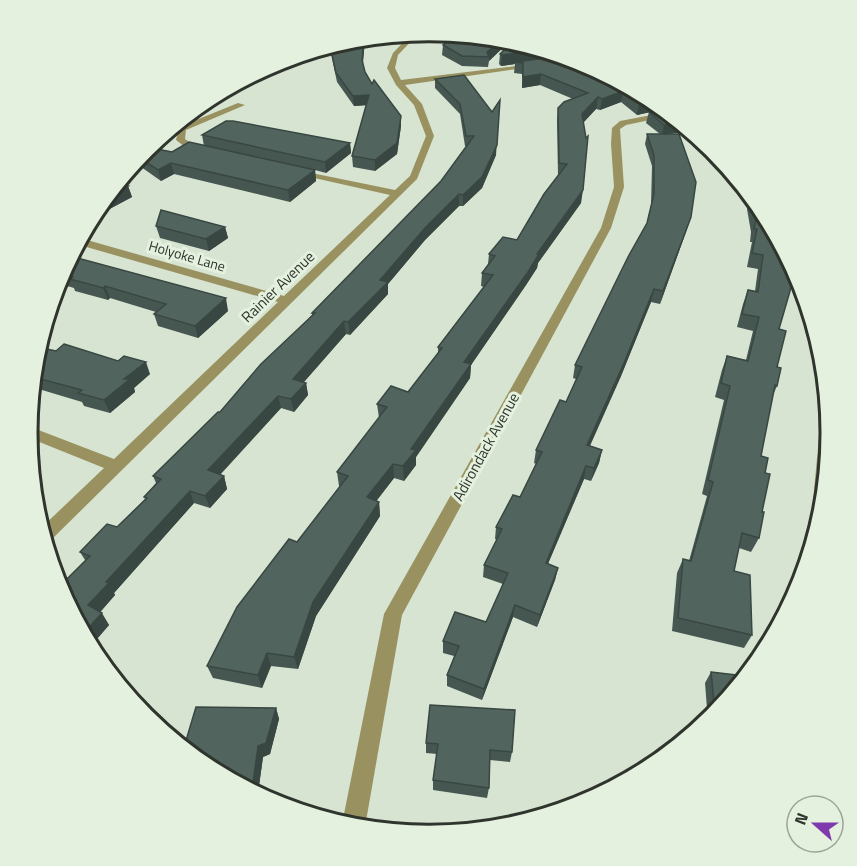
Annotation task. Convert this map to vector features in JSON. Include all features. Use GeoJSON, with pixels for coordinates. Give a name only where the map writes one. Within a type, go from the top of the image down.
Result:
{"type":"FeatureCollection","features":[{"type":"Feature","properties":{"kind":"street"},"geometry":{"type":"LineString","coordinates":[[406,43],[395,54],[391,68],[399,82],[495,67],[539,66]]}},
{"type":"Feature","properties":{"kind":"street","name":"Rainier Avenue"},"geometry":{"type":"LineString","coordinates":[[50,530],[414,177],[430,136],[418,104],[399,82]]}},
{"type":"Feature","properties":{"kind":"street"},"geometry":{"type":"LineString","coordinates":[[184,128],[241,105]]}},
{"type":"Feature","properties":{"kind":"street","name":"Adirondack Avenue"},"geometry":{"type":"LineString","coordinates":[[355,817],[393,614],[606,228],[619,187],[615,144],[616,128],[623,123],[657,116]]}},
{"type":"Feature","properties":{"kind":"street"},"geometry":{"type":"LineString","coordinates":[[182,130],[180,140],[192,148],[214,153]]}},
{"type":"Feature","properties":{"kind":"street"},"geometry":{"type":"LineString","coordinates":[[280,168],[398,194]]}},
{"type":"Feature","properties":{"kind":"street","name":"Holyoke Lane"},"geometry":{"type":"LineString","coordinates":[[87,243],[288,301]]}},
{"type":"Feature","properties":{"kind":"street"},"geometry":{"type":"LineString","coordinates":[[38,435],[116,466]]}},
{"type":"Feature","properties":{"kind":"building"},"geometry":{"type":"Polygon","coordinates":[[[454,43],[492,47],[487,52],[489,57],[462,56],[443,45],[454,43]]]}},
{"type":"Feature","properties":{"kind":"building"},"geometry":{"type":"Polygon","coordinates":[[[363,48],[362,60],[365,72],[372,84],[374,80],[401,116],[397,143],[375,160],[352,156],[369,95],[353,96],[336,73],[332,54],[363,48]]]}},
{"type":"Feature","properties":{"kind":"building"},"geometry":{"type":"Polygon","coordinates":[[[504,50],[520,53],[502,55],[500,54],[504,50]]]}},
{"type":"Feature","properties":{"kind":"building"},"geometry":{"type":"Polygon","coordinates":[[[541,59],[578,72],[620,92],[602,99],[598,97],[582,114],[586,138],[588,136],[583,190],[464,362],[471,364],[411,449],[416,450],[403,466],[393,464],[367,497],[379,502],[313,602],[294,657],[267,653],[258,675],[207,666],[237,607],[289,539],[297,542],[348,476],[337,472],[387,407],[377,404],[391,386],[408,392],[442,348],[438,347],[493,275],[482,273],[495,256],[489,254],[503,237],[517,240],[544,194],[567,164],[559,163],[558,108],[564,102],[588,93],[541,74],[523,77],[523,63],[515,62],[541,59]]]}},
{"type":"Feature","properties":{"kind":"building"},"geometry":{"type":"Polygon","coordinates":[[[464,75],[492,112],[500,100],[497,145],[482,177],[463,195],[459,194],[425,228],[380,280],[388,282],[348,322],[344,321],[293,379],[306,383],[291,399],[278,396],[208,470],[224,476],[205,496],[190,491],[106,582],[109,583],[88,605],[102,613],[89,627],[66,580],[90,556],[80,552],[107,524],[117,527],[147,498],[144,497],[161,479],[153,476],[220,412],[261,364],[315,313],[312,313],[441,181],[474,136],[466,136],[460,104],[435,79],[464,75]]]}},
{"type":"Feature","properties":{"kind":"building"},"geometry":{"type":"Polygon","coordinates":[[[649,112],[651,112],[668,124],[664,125],[649,112]]]}},
{"type":"Feature","properties":{"kind":"building"},"geometry":{"type":"Polygon","coordinates":[[[226,121],[350,143],[325,162],[202,135],[226,121]]]}},
{"type":"Feature","properties":{"kind":"building"},"geometry":{"type":"Polygon","coordinates":[[[647,134],[679,134],[696,182],[691,217],[663,291],[654,289],[587,445],[602,450],[594,468],[586,466],[546,563],[558,568],[540,615],[515,605],[484,689],[447,675],[459,646],[443,641],[455,612],[486,622],[508,573],[484,565],[502,529],[496,527],[513,495],[520,497],[542,452],[536,450],[560,400],[566,402],[582,367],[575,365],[647,223],[654,194],[654,155],[647,134]]]}},
{"type":"Feature","properties":{"kind":"building"},"geometry":{"type":"Polygon","coordinates":[[[189,142],[315,170],[288,190],[171,163],[158,170],[147,163],[160,149],[172,152],[189,142]]]}},
{"type":"Feature","properties":{"kind":"building"},"geometry":{"type":"Polygon","coordinates":[[[161,210],[225,227],[206,239],[156,226],[161,210]]]}},
{"type":"Feature","properties":{"kind":"building"},"geometry":{"type":"Polygon","coordinates":[[[756,219],[791,285],[779,329],[786,331],[777,367],[781,368],[777,386],[775,385],[761,456],[768,458],[765,473],[770,474],[759,538],[742,533],[734,571],[750,575],[752,635],[678,618],[683,559],[691,561],[713,482],[708,480],[730,386],[721,383],[727,356],[748,361],[759,317],[742,314],[748,290],[758,292],[763,255],[752,253],[757,229],[754,229],[756,219]]]}},
{"type":"Feature","properties":{"kind":"building"},"geometry":{"type":"Polygon","coordinates":[[[79,258],[226,298],[195,326],[154,314],[166,304],[105,286],[103,288],[70,279],[73,277],[70,276],[79,258]]]}},
{"type":"Feature","properties":{"kind":"building"},"geometry":{"type":"Polygon","coordinates":[[[64,344],[118,361],[124,356],[146,362],[124,379],[130,379],[104,400],[78,393],[82,390],[41,379],[47,349],[56,351],[64,344]]]}},
{"type":"Feature","properties":{"kind":"building"},"geometry":{"type":"Polygon","coordinates":[[[711,672],[736,675],[722,691],[714,700],[711,672]]]}},
{"type":"Feature","properties":{"kind":"building"},"geometry":{"type":"Polygon","coordinates":[[[430,705],[515,710],[512,752],[490,750],[489,788],[433,780],[438,744],[426,743],[430,705]]]}},
{"type":"Feature","properties":{"kind":"building"},"geometry":{"type":"Polygon","coordinates":[[[196,707],[276,708],[266,743],[258,746],[253,782],[211,758],[186,740],[196,707]]]}}]}
